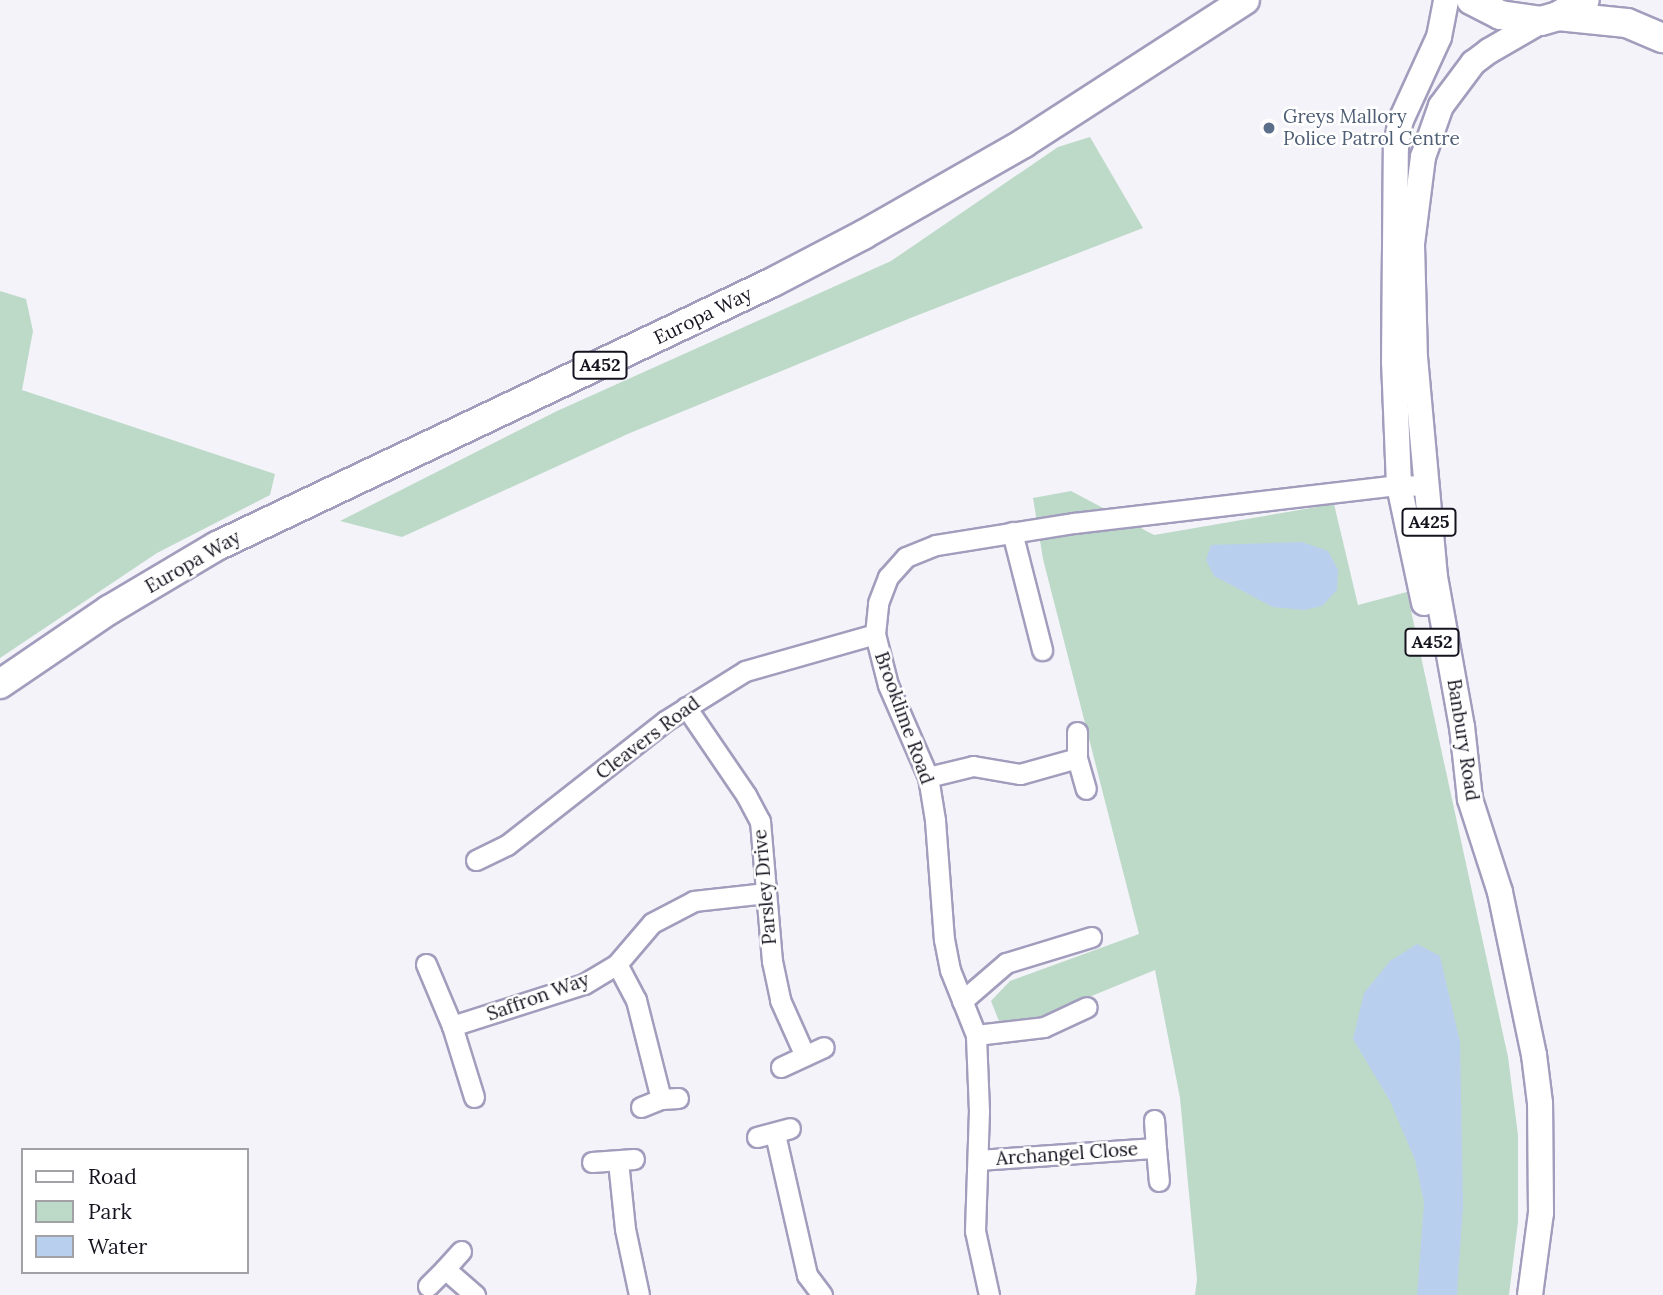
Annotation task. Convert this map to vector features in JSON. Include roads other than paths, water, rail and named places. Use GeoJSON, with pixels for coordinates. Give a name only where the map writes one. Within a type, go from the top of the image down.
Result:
{"type":"FeatureCollection","features":[{"type":"Feature","properties":{"kind":"highway","name":"Europa Way"},"geometry":{"type":"LineString","coordinates":[[0,684],[109,610],[217,546],[735,300],[863,235],[1036,136],[1245,0]]}},
{"type":"Feature","properties":{"kind":"highway"},"geometry":{"type":"LineString","coordinates":[[1471,0],[1500,15],[1627,23],[1663,38]]}},
{"type":"Feature","properties":{"kind":"highway"},"geometry":{"type":"LineString","coordinates":[[1550,19],[1585,0]]}},
{"type":"Feature","properties":{"kind":"main road","name":"A452"},"geometry":{"type":"LineString","coordinates":[[1446,0],[1439,37],[1401,120],[1396,147],[1394,242],[1399,485],[1448,725],[1470,799]]}},
{"type":"Feature","properties":{"kind":"main road","name":"Banbury Road"},"geometry":{"type":"LineString","coordinates":[[1530,1295],[1539,1240],[1543,1176],[1543,1139],[1534,1055],[1500,892],[1470,799],[1462,727],[1435,577],[1424,486],[1415,359],[1412,244],[1423,157],[1441,106],[1462,75],[1489,51],[1550,19]]}},
{"type":"Feature","properties":{"kind":"street","name":"Brooklime Road"},"geometry":{"type":"LineString","coordinates":[[989,1295],[975,1231],[978,1160],[971,1062],[976,1035],[950,970],[944,940],[935,820],[928,777],[888,685],[875,634],[878,603],[888,577],[906,557],[936,545],[1012,533],[1399,485],[1424,486]]}},
{"type":"Feature","properties":{"kind":"street"},"geometry":{"type":"LineString","coordinates":[[1012,533],[1042,650]]}},
{"type":"Feature","properties":{"kind":"street","name":"Cleavers Road"},"geometry":{"type":"LineString","coordinates":[[476,860],[508,845],[686,706],[745,671],[875,634]]}},
{"type":"Feature","properties":{"kind":"street","name":"Parsley Drive"},"geometry":{"type":"LineString","coordinates":[[686,706],[746,795],[760,821],[772,961],[780,1000],[805,1056]]}},
{"type":"Feature","properties":{"kind":"street"},"geometry":{"type":"LineString","coordinates":[[1077,732],[1077,758],[1086,789]]}},
{"type":"Feature","properties":{"kind":"street"},"geometry":{"type":"LineString","coordinates":[[928,777],[972,766],[1020,775],[1077,758]]}},
{"type":"Feature","properties":{"kind":"street","name":"Saffron Way"},"geometry":{"type":"LineString","coordinates":[[452,1026],[584,984],[617,964],[652,923],[694,901],[766,894]]}},
{"type":"Feature","properties":{"kind":"street"},"geometry":{"type":"LineString","coordinates":[[962,1001],[1006,963],[1091,937]]}},
{"type":"Feature","properties":{"kind":"street"},"geometry":{"type":"LineString","coordinates":[[426,964],[452,1026],[474,1097]]}},
{"type":"Feature","properties":{"kind":"street"},"geometry":{"type":"LineString","coordinates":[[617,964],[636,1000],[670,1099],[641,1107]]}},
{"type":"Feature","properties":{"kind":"street"},"geometry":{"type":"LineString","coordinates":[[976,1035],[1044,1027],[1087,1007]]}},
{"type":"Feature","properties":{"kind":"street"},"geometry":{"type":"LineString","coordinates":[[781,1068],[824,1046]]}},
{"type":"Feature","properties":{"kind":"street","name":"Archangel Close"},"geometry":{"type":"LineString","coordinates":[[1154,1120],[1159,1181]]}},
{"type":"Feature","properties":{"kind":"street"},"geometry":{"type":"LineString","coordinates":[[774,1133],[807,1275],[822,1295]]}},
{"type":"Feature","properties":{"kind":"street","name":"Archangel Close"},"geometry":{"type":"LineString","coordinates":[[978,1160],[1156,1148]]}},
{"type":"Feature","properties":{"kind":"street"},"geometry":{"type":"LineString","coordinates":[[592,1162],[626,1160],[625,1229],[639,1295]]}},
{"type":"Feature","properties":{"kind":"street"},"geometry":{"type":"LineString","coordinates":[[428,1286],[461,1251]]}},
{"type":"Feature","properties":{"kind":"street"},"geometry":{"type":"LineString","coordinates":[[445,1269],[475,1295]]}},
{"type":"Feature","properties":{"kind":"water"},"geometry":{"type":"Polygon","coordinates":[[[1302,542],[1328,551],[1338,570],[1337,590],[1322,606],[1304,610],[1273,607],[1214,576],[1206,560],[1211,545],[1302,542]]]}},
{"type":"Feature","properties":{"kind":"water"},"geometry":{"type":"Polygon","coordinates":[[[1417,944],[1440,956],[1460,1042],[1463,1205],[1457,1295],[1417,1295],[1424,1203],[1415,1160],[1390,1101],[1353,1039],[1364,993],[1390,961],[1417,944]]]}},
{"type":"Feature","properties":{"kind":"place","name":"Greys Mallory Police Patrol Centre"},"geometry":{"type":"Point","coordinates":[1269,128]}}]}
